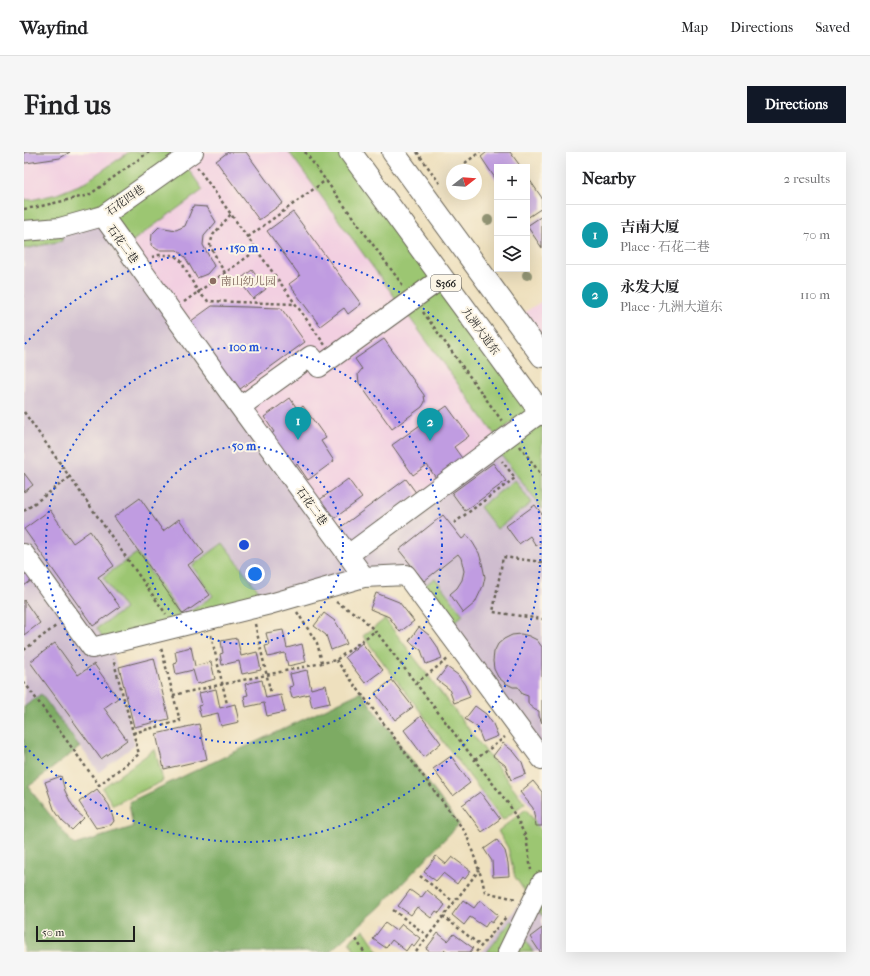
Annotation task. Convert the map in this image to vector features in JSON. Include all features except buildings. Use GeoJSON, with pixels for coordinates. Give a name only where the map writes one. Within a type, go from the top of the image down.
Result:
{"type":"FeatureCollection","features":[{"type":"Feature","properties":{"kind":"main road","name":"九洲大道东"},"geometry":{"type":"LineString","coordinates":[[350,152],[541,413]]}},
{"type":"Feature","properties":{"kind":"main road"},"geometry":{"type":"LineString","coordinates":[[393,152],[542,356]]}},
{"type":"Feature","properties":{"kind":"street","name":"石花四巷"},"geometry":{"type":"LineString","coordinates":[[24,232],[60,228],[103,216],[191,154]]}},
{"type":"Feature","properties":{"kind":"street","name":"石花二巷"},"geometry":{"type":"LineString","coordinates":[[103,216],[364,578]]}},
{"type":"Feature","properties":{"kind":"street"},"geometry":{"type":"LineString","coordinates":[[240,407],[311,356],[319,367],[442,278]]}},
{"type":"Feature","properties":{"kind":"street"},"geometry":{"type":"LineString","coordinates":[[348,555],[541,413]]}},
{"type":"Feature","properties":{"kind":"street"},"geometry":{"type":"LineString","coordinates":[[24,554],[92,648],[288,599],[364,578],[406,575],[542,759]]}},
{"type":"Feature","properties":{"kind":"street"},"geometry":{"type":"LineString","coordinates":[[508,952],[532,903],[537,879]]}},
{"type":"Feature","properties":{"kind":"path"},"geometry":{"type":"LineString","coordinates":[[24,209],[38,208],[89,195],[149,152]]}},
{"type":"Feature","properties":{"kind":"path"},"geometry":{"type":"LineString","coordinates":[[305,152],[542,476]]}},
{"type":"Feature","properties":{"kind":"path"},"geometry":{"type":"LineString","coordinates":[[465,163],[480,152]]}},
{"type":"Feature","properties":{"kind":"path"},"geometry":{"type":"LineString","coordinates":[[191,154],[231,214],[334,356]]}},
{"type":"Feature","properties":{"kind":"path"},"geometry":{"type":"LineString","coordinates":[[248,237],[326,180]]}},
{"type":"Feature","properties":{"kind":"path"},"geometry":{"type":"LineString","coordinates":[[225,273],[210,245],[213,235],[231,214]]}},
{"type":"Feature","properties":{"kind":"path"},"geometry":{"type":"LineString","coordinates":[[172,312],[257,250]]}},
{"type":"Feature","properties":{"kind":"path"},"geometry":{"type":"LineString","coordinates":[[135,260],[159,255],[174,255],[181,261],[198,292],[208,301],[296,304]]}},
{"type":"Feature","properties":{"kind":"path"},"geometry":{"type":"LineString","coordinates":[[24,412],[70,477],[166,629],[173,695],[180,721],[133,733]]}},
{"type":"Feature","properties":{"kind":"path"},"geometry":{"type":"LineString","coordinates":[[454,523],[515,478],[493,447]]}},
{"type":"Feature","properties":{"kind":"path"},"geometry":{"type":"LineString","coordinates":[[24,511],[70,477]]}},
{"type":"Feature","properties":{"kind":"path"},"geometry":{"type":"LineString","coordinates":[[542,562],[502,557],[493,612],[542,619]]}},
{"type":"Feature","properties":{"kind":"path"},"geometry":{"type":"LineString","coordinates":[[288,599],[317,643],[322,662]]}},
{"type":"Feature","properties":{"kind":"path"},"geometry":{"type":"LineString","coordinates":[[333,601],[361,617],[375,631],[510,806],[526,837],[532,869],[537,879]]}},
{"type":"Feature","properties":{"kind":"path"},"geometry":{"type":"LineString","coordinates":[[252,608],[271,694]]}},
{"type":"Feature","properties":{"kind":"path"},"geometry":{"type":"LineString","coordinates":[[24,650],[70,616]]}},
{"type":"Feature","properties":{"kind":"path"},"geometry":{"type":"LineString","coordinates":[[207,619],[227,704]]}},
{"type":"Feature","properties":{"kind":"path"},"geometry":{"type":"LineString","coordinates":[[173,695],[336,660],[375,631]]}},
{"type":"Feature","properties":{"kind":"path"},"geometry":{"type":"LineString","coordinates":[[24,682],[99,786],[139,754],[109,644]]}},
{"type":"Feature","properties":{"kind":"path"},"geometry":{"type":"LineString","coordinates":[[416,683],[461,649]]}},
{"type":"Feature","properties":{"kind":"path"},"geometry":{"type":"LineString","coordinates":[[336,660],[466,833],[479,869],[485,892],[532,903]]}},
{"type":"Feature","properties":{"kind":"path"},"geometry":{"type":"LineString","coordinates":[[475,760],[518,727]]}},
{"type":"Feature","properties":{"kind":"path"},"geometry":{"type":"LineString","coordinates":[[417,952],[479,869]]}},
{"type":"Feature","properties":{"kind":"path"},"geometry":{"type":"LineString","coordinates":[[420,876],[454,902]]}},
{"type":"Feature","properties":{"kind":"path"},"geometry":{"type":"LineString","coordinates":[[393,910],[428,936]]}},
{"type":"Feature","properties":{"kind":"path"},"geometry":{"type":"LineString","coordinates":[[476,952],[510,912]]}},
{"type":"Feature","properties":{"kind":"path"},"geometry":{"type":"LineString","coordinates":[[443,916],[481,946]]}},
{"type":"Feature","properties":{"kind":"path"},"geometry":{"type":"LineString","coordinates":[[356,940],[364,952]]}},
{"type":"Feature","properties":{"kind":"shaded area"},"geometry":{"type":"Polygon","coordinates":[[[24,152],[350,152],[540,412],[348,555],[24,231],[24,152]]]}},
{"type":"Feature","properties":{"kind":"shaded area"},"geometry":{"type":"Polygon","coordinates":[[[103,216],[348,555],[542,415],[542,750],[407,575],[111,643],[135,745],[99,772],[41,694],[24,707],[24,232],[103,216]]]}},
{"type":"Feature","properties":{"kind":"shaded area"},"geometry":{"type":"Polygon","coordinates":[[[542,301],[542,356],[515,319],[542,301]]]}},
{"type":"Feature","properties":{"kind":"shaded area"},"geometry":{"type":"Polygon","coordinates":[[[542,874],[542,952],[481,952],[537,882],[542,874]]]}},
{"type":"Feature","properties":{"kind":"green space"},"geometry":{"type":"Polygon","coordinates":[[[129,152],[187,152],[101,213],[24,226],[24,199],[31,200],[57,194],[84,183],[129,152]]]}},
{"type":"Feature","properties":{"kind":"green space"},"geometry":{"type":"Polygon","coordinates":[[[289,152],[344,152],[531,409],[495,435],[289,152]]]}},
{"type":"Feature","properties":{"kind":"green space"},"geometry":{"type":"Polygon","coordinates":[[[185,164],[203,190],[130,243],[111,217],[185,164]]]}},
{"type":"Feature","properties":{"kind":"green space"},"geometry":{"type":"Polygon","coordinates":[[[63,230],[62,241],[24,249],[24,235],[63,230]]]}},
{"type":"Feature","properties":{"kind":"green space"},"geometry":{"type":"Polygon","coordinates":[[[542,424],[542,509],[498,450],[542,424]]]}},
{"type":"Feature","properties":{"kind":"green space"},"geometry":{"type":"Polygon","coordinates":[[[515,480],[531,503],[497,529],[480,507],[515,480]]]}},
{"type":"Feature","properties":{"kind":"green space"},"geometry":{"type":"Polygon","coordinates":[[[223,543],[266,601],[105,641],[97,628],[125,609],[103,577],[137,553],[182,617],[213,596],[192,566],[223,543]]]}},
{"type":"Feature","properties":{"kind":"green space"},"geometry":{"type":"Polygon","coordinates":[[[435,578],[463,615],[448,627],[420,589],[435,578]]]}},
{"type":"Feature","properties":{"kind":"green space"},"geometry":{"type":"Polygon","coordinates":[[[385,619],[525,803],[503,820],[363,636],[385,619]]]}},
{"type":"Feature","properties":{"kind":"green space"},"geometry":{"type":"Polygon","coordinates":[[[361,692],[459,824],[379,908],[329,952],[24,952],[24,707],[41,694],[80,747],[28,787],[74,845],[133,827],[129,802],[361,692]]]}},
{"type":"Feature","properties":{"kind":"green space"},"geometry":{"type":"Polygon","coordinates":[[[155,749],[163,781],[113,805],[102,788],[155,749]]]}},
{"type":"Feature","properties":{"kind":"green space"},"geometry":{"type":"Polygon","coordinates":[[[526,809],[542,832],[542,916],[515,877],[508,848],[498,831],[526,809]]]}},
{"type":"Feature","properties":{"kind":"green space"},"geometry":{"type":"Polygon","coordinates":[[[512,920],[534,952],[487,952],[512,920]]]}},
{"type":"Feature","properties":{"kind":"green space"},"geometry":{"type":"Polygon","coordinates":[[[364,930],[379,952],[356,952],[349,941],[364,930]]]}},
{"type":"Feature","properties":{"kind":"place","name":"南山幼儿园"},"geometry":{"type":"Point","coordinates":[213,281]}},
{"type":"Feature","properties":{"kind":"place","name":"吉南大厦"},"geometry":{"type":"Point","coordinates":[298,440]}},
{"type":"Feature","properties":{"kind":"place","name":"永发大厦"},"geometry":{"type":"Point","coordinates":[430,441]}}]}
